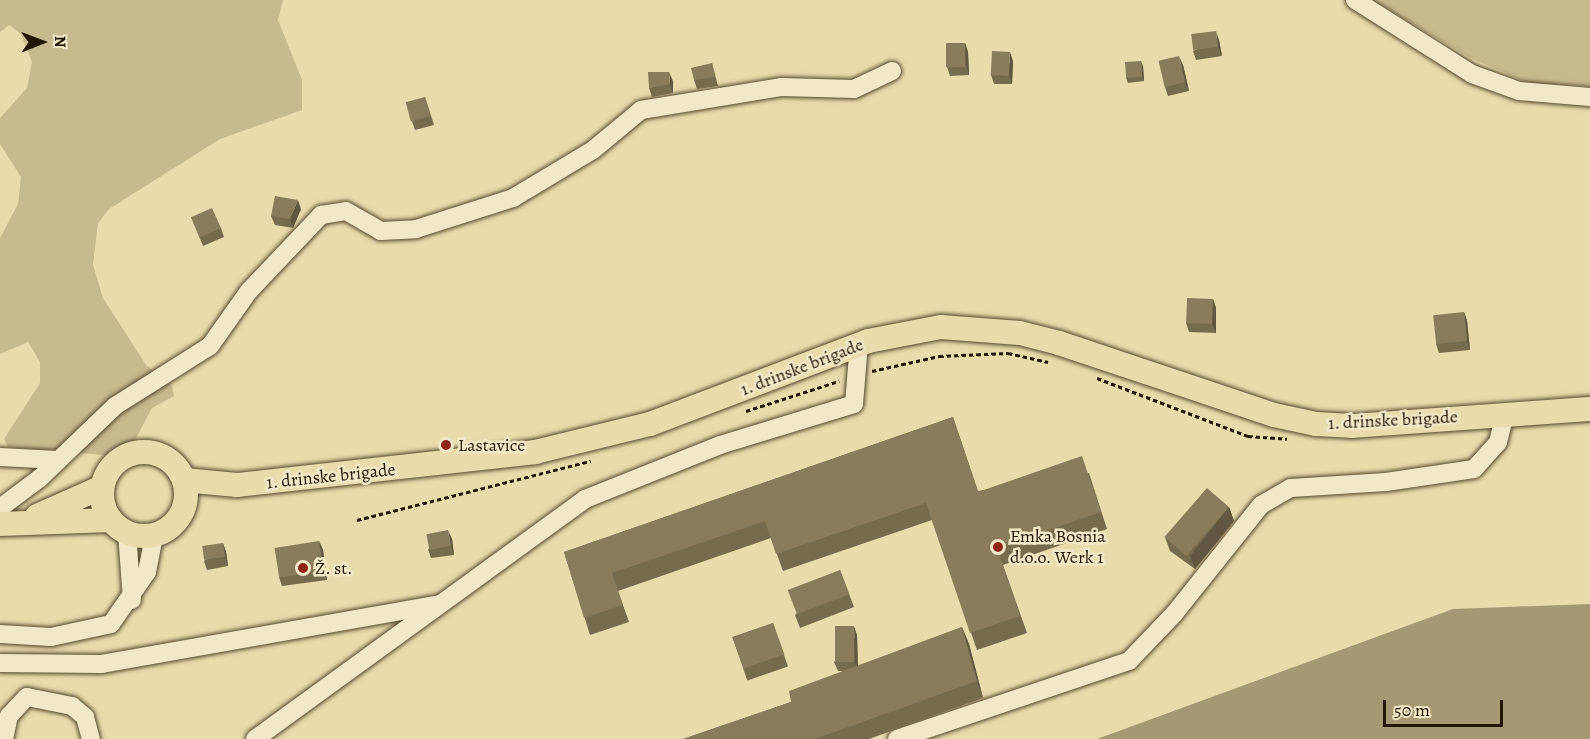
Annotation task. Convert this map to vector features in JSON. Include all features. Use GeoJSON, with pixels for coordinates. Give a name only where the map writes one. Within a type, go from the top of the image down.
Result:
{"type":"FeatureCollection","features":[{"type":"Feature","properties":{"kind":"main road","name":"1. drinske brigade"},"geometry":{"type":"LineString","coordinates":[[237,485],[457,464],[568,445],[651,424],[859,343],[941,327],[1020,333],[1316,424],[1352,426],[1505,413],[1590,409]]}},
{"type":"Feature","properties":{"kind":"main road"},"geometry":{"type":"LineString","coordinates":[[30,520],[102,487],[116,462],[141,452],[167,458],[184,480],[184,508]]}},
{"type":"Feature","properties":{"kind":"main road"},"geometry":{"type":"LineString","coordinates":[[184,480],[237,485]]}},
{"type":"Feature","properties":{"kind":"main road"},"geometry":{"type":"LineString","coordinates":[[0,524],[30,520],[119,526],[154,536],[172,525],[184,508],[237,485]]}},
{"type":"Feature","properties":{"kind":"main road"},"geometry":{"type":"LineString","coordinates":[[102,487],[119,526]]}},
{"type":"Feature","properties":{"kind":"street"},"geometry":{"type":"LineString","coordinates":[[1355,0],[1472,74],[1519,91],[1590,97]]}},
{"type":"Feature","properties":{"kind":"street"},"geometry":{"type":"LineString","coordinates":[[0,508],[58,460],[115,406],[219,338],[249,291],[321,215],[346,211],[381,231],[416,229],[513,198],[593,150],[641,110],[782,87],[854,89],[892,71]]}},
{"type":"Feature","properties":{"kind":"street"},"geometry":{"type":"LineString","coordinates":[[255,739],[585,499],[720,446],[854,404],[859,343]]}},
{"type":"Feature","properties":{"kind":"street"},"geometry":{"type":"LineString","coordinates":[[897,739],[1129,661],[1174,614],[1261,505],[1291,488],[1386,482],[1474,468],[1498,442],[1505,413]]}},
{"type":"Feature","properties":{"kind":"street"},"geometry":{"type":"LineString","coordinates":[[0,457],[58,460]]}},
{"type":"Feature","properties":{"kind":"street"},"geometry":{"type":"LineString","coordinates":[[119,526],[132,600]]}},
{"type":"Feature","properties":{"kind":"street"},"geometry":{"type":"LineString","coordinates":[[0,634],[93,631],[111,624],[132,600],[147,572],[154,536]]}},
{"type":"Feature","properties":{"kind":"street"},"geometry":{"type":"LineString","coordinates":[[0,663],[101,664],[440,604]]}},
{"type":"Feature","properties":{"kind":"street"},"geometry":{"type":"LineString","coordinates":[[4,739],[9,716],[27,697],[72,706],[85,717],[91,739]]}},
{"type":"Feature","properties":{"kind":"path"},"geometry":{"type":"LineString","coordinates":[[738,413],[857,375],[939,356],[1008,353],[1059,365]]}},
{"type":"Feature","properties":{"kind":"path"},"geometry":{"type":"LineString","coordinates":[[1090,375],[1248,436],[1300,440]]}},
{"type":"Feature","properties":{"kind":"path"},"geometry":{"type":"LineString","coordinates":[[357,520],[595,459]]}},
{"type":"Feature","properties":{"kind":"shaded area"},"geometry":{"type":"Polygon","coordinates":[[[0,0],[283,0],[278,20],[302,80],[302,110],[220,139],[109,209],[98,223],[93,265],[103,298],[146,365],[172,386],[174,396],[152,408],[133,444],[115,456],[8,447],[4,439],[40,383],[40,362],[28,342],[0,354],[0,238],[18,204],[21,177],[0,144],[0,118],[27,88],[32,62],[21,34],[9,25],[0,32],[0,0]]]}},
{"type":"Feature","properties":{"kind":"shaded area"},"geometry":{"type":"Polygon","coordinates":[[[1373,0],[1590,0],[1590,86],[1529,83],[1471,58],[1373,0]]]}},
{"type":"Feature","properties":{"kind":"shaded area"},"geometry":{"type":"Polygon","coordinates":[[[1590,604],[1590,739],[1097,739],[1453,609],[1590,604]]]}},
{"type":"Feature","properties":{"kind":"building"},"geometry":{"type":"Polygon","coordinates":[[[1216,31],[1218,47],[1193,50],[1191,34],[1216,31]]]}},
{"type":"Feature","properties":{"kind":"building"},"geometry":{"type":"Polygon","coordinates":[[[946,43],[965,43],[965,67],[946,67],[946,43]]]}},
{"type":"Feature","properties":{"kind":"building"},"geometry":{"type":"Polygon","coordinates":[[[992,51],[1010,52],[1009,76],[991,75],[992,51]]]}},
{"type":"Feature","properties":{"kind":"building"},"geometry":{"type":"Polygon","coordinates":[[[1179,56],[1185,82],[1165,87],[1159,61],[1179,56]]]}},
{"type":"Feature","properties":{"kind":"building"},"geometry":{"type":"Polygon","coordinates":[[[1141,61],[1142,77],[1126,78],[1125,62],[1141,61]]]}},
{"type":"Feature","properties":{"kind":"building"},"geometry":{"type":"Polygon","coordinates":[[[712,63],[715,77],[694,80],[691,68],[712,63]]]}},
{"type":"Feature","properties":{"kind":"building"},"geometry":{"type":"Polygon","coordinates":[[[648,72],[669,72],[670,84],[649,88],[648,72]]]}},
{"type":"Feature","properties":{"kind":"building"},"geometry":{"type":"Polygon","coordinates":[[[425,97],[430,116],[411,121],[406,102],[425,97]]]}},
{"type":"Feature","properties":{"kind":"building"},"geometry":{"type":"Polygon","coordinates":[[[275,196],[298,200],[290,219],[271,216],[275,196]]]}},
{"type":"Feature","properties":{"kind":"building"},"geometry":{"type":"Polygon","coordinates":[[[212,208],[221,228],[200,237],[191,217],[212,208]]]}},
{"type":"Feature","properties":{"kind":"building"},"geometry":{"type":"Polygon","coordinates":[[[1187,298],[1213,299],[1212,324],[1186,323],[1187,298]]]}},
{"type":"Feature","properties":{"kind":"building"},"geometry":{"type":"Polygon","coordinates":[[[1464,312],[1467,341],[1436,344],[1433,315],[1464,312]]]}},
{"type":"Feature","properties":{"kind":"building","name":"Emka Bosnia d.o.o. Werk 1"},"geometry":{"type":"Polygon","coordinates":[[[953,417],[978,492],[1082,456],[1101,512],[997,548],[1020,616],[970,633],[926,503],[776,554],[765,521],[612,573],[623,605],[584,618],[564,552],[953,417]]]}},
{"type":"Feature","properties":{"kind":"building"},"geometry":{"type":"Polygon","coordinates":[[[1207,488],[1229,507],[1186,556],[1164,537],[1207,488]]]}},
{"type":"Feature","properties":{"kind":"building"},"geometry":{"type":"Polygon","coordinates":[[[448,530],[451,546],[429,550],[426,534],[448,530]]]}},
{"type":"Feature","properties":{"kind":"building","name":"Ž. st."},"geometry":{"type":"Polygon","coordinates":[[[319,541],[324,571],[279,578],[275,548],[319,541]]]}},
{"type":"Feature","properties":{"kind":"building"},"geometry":{"type":"Polygon","coordinates":[[[223,543],[225,557],[204,560],[202,546],[223,543]]]}},
{"type":"Feature","properties":{"kind":"building"},"geometry":{"type":"Polygon","coordinates":[[[840,570],[849,594],[797,614],[788,590],[840,570]]]}},
{"type":"Feature","properties":{"kind":"building"},"geometry":{"type":"Polygon","coordinates":[[[773,623],[784,654],[744,669],[733,638],[773,623]]]}},
{"type":"Feature","properties":{"kind":"building"},"geometry":{"type":"Polygon","coordinates":[[[835,626],[854,626],[854,662],[835,662],[835,626]]]}},
{"type":"Feature","properties":{"kind":"building"},"geometry":{"type":"Polygon","coordinates":[[[962,627],[977,681],[815,739],[683,739],[791,702],[789,691],[962,627]]]}},
{"type":"Feature","properties":{"kind":"place","name":"Lastavice"},"geometry":{"type":"Point","coordinates":[446,445]}},
{"type":"Feature","properties":{"kind":"place","name":"Emka Bosnia d.o.o. Werk 1"},"geometry":{"type":"Point","coordinates":[998,547]}},
{"type":"Feature","properties":{"kind":"place","name":"Ž. st."},"geometry":{"type":"Point","coordinates":[303,568]}}]}
